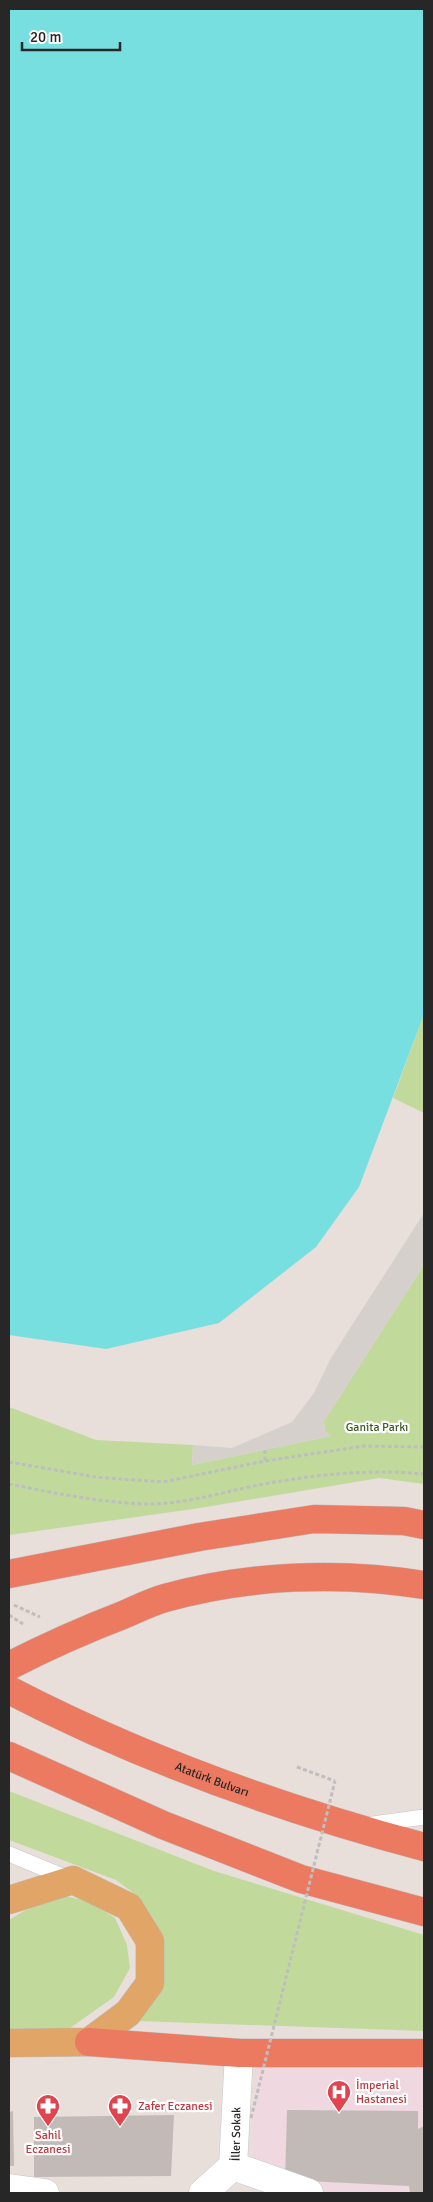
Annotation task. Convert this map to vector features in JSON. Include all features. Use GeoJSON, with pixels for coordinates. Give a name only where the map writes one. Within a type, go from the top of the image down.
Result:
{"type":"FeatureCollection","features":[{"type":"Feature","properties":{"kind":"highway"},"geometry":{"type":"LineString","coordinates":[[9,1574],[200,1538],[314,1519],[404,1521],[424,1525]]}},
{"type":"Feature","properties":{"kind":"highway"},"geometry":{"type":"LineString","coordinates":[[9,1666],[52,1644],[164,1598],[225,1586],[286,1578],[384,1578],[424,1585]]}},
{"type":"Feature","properties":{"kind":"highway","name":"Atatürk Bulvarı"},"geometry":{"type":"LineString","coordinates":[[9,1690],[80,1725],[188,1770],[351,1827],[424,1847]]}},
{"type":"Feature","properties":{"kind":"highway"},"geometry":{"type":"LineString","coordinates":[[9,1756],[163,1825],[301,1878],[424,1912]]}},
{"type":"Feature","properties":{"kind":"highway"},"geometry":{"type":"LineString","coordinates":[[89,2042],[239,2053],[424,2053]]}},
{"type":"Feature","properties":{"kind":"main road"},"geometry":{"type":"LineString","coordinates":[[9,1900],[73,1880],[129,1907],[150,1941],[150,1983],[128,2013],[89,2042],[9,2042]]}},
{"type":"Feature","properties":{"kind":"street","name":"İller Sokak"},"geometry":{"type":"LineString","coordinates":[[239,2053],[233,2166],[309,2193]]}},
{"type":"Feature","properties":{"kind":"street"},"geometry":{"type":"LineString","coordinates":[[203,2193],[233,2166]]}},
{"type":"Feature","properties":{"kind":"street"},"geometry":{"type":"LineString","coordinates":[[9,2188],[45,2193]]}},
{"type":"Feature","properties":{"kind":"lane"},"geometry":{"type":"LineString","coordinates":[[351,1827],[424,1817]]}},
{"type":"Feature","properties":{"kind":"lane"},"geometry":{"type":"LineString","coordinates":[[9,1854],[73,1880]]}},
{"type":"Feature","properties":{"kind":"path"},"geometry":{"type":"LineString","coordinates":[[9,1462],[96,1477],[163,1482],[265,1461],[364,1446],[424,1447]]}},
{"type":"Feature","properties":{"kind":"path"},"geometry":{"type":"LineString","coordinates":[[265,1450],[265,1461]]}},
{"type":"Feature","properties":{"kind":"path"},"geometry":{"type":"LineString","coordinates":[[9,1484],[60,1495],[149,1504],[190,1499],[269,1483],[355,1471],[424,1474]]}},
{"type":"Feature","properties":{"kind":"path"},"geometry":{"type":"LineString","coordinates":[[9,1602],[48,1621]]}},
{"type":"Feature","properties":{"kind":"path"},"geometry":{"type":"LineString","coordinates":[[9,1615],[24,1625]]}},
{"type":"Feature","properties":{"kind":"path"},"geometry":{"type":"LineString","coordinates":[[251,2118],[335,1781],[297,1767]]}},
{"type":"Feature","properties":{"kind":"shaded area"},"geometry":{"type":"Polygon","coordinates":[[[424,1213],[424,1265],[324,1421],[325,1431],[331,1436],[192,1465],[193,1445],[232,1448],[292,1422],[314,1393],[331,1358],[424,1213]]]}},
{"type":"Feature","properties":{"kind":"shaded area","name":"İmperial Hastanesi"},"geometry":{"type":"Polygon","coordinates":[[[255,2061],[424,2062],[424,2193],[333,2193],[253,2165],[255,2061]]]}},
{"type":"Feature","properties":{"kind":"green space"},"geometry":{"type":"Polygon","coordinates":[[[424,1014],[424,1113],[393,1098],[424,1014]]]}},
{"type":"Feature","properties":{"kind":"green space","name":"Ganita Parkı"},"geometry":{"type":"Polygon","coordinates":[[[424,1265],[424,1484],[379,1478],[200,1508],[9,1535],[9,1407],[96,1440],[193,1445],[192,1465],[331,1436],[325,1431],[324,1421],[424,1265]]]}},
{"type":"Feature","properties":{"kind":"green space"},"geometry":{"type":"Polygon","coordinates":[[[9,1791],[214,1871],[424,1935],[424,2031],[138,2021],[161,1949],[155,1921],[139,1897],[116,1880],[9,1840],[9,1791]]]}},
{"type":"Feature","properties":{"kind":"green space"},"geometry":{"type":"Polygon","coordinates":[[[63,1896],[90,1901],[115,1918],[127,1945],[130,1968],[114,1997],[70,2028],[9,2030],[9,1920],[24,1911],[63,1896]]]}},
{"type":"Feature","properties":{"kind":"water"},"geometry":{"type":"Polygon","coordinates":[[[9,9],[424,9],[424,1014],[359,1187],[316,1247],[219,1323],[106,1349],[9,1335],[9,9]]]}},
{"type":"Feature","properties":{"kind":"building"},"geometry":{"type":"Polygon","coordinates":[[[287,2110],[418,2111],[418,2129],[424,2126],[424,2193],[410,2193],[409,2186],[285,2180],[287,2110]]]}},
{"type":"Feature","properties":{"kind":"building"},"geometry":{"type":"Polygon","coordinates":[[[13,2111],[14,2166],[9,2166],[9,2112],[13,2111]]]}},
{"type":"Feature","properties":{"kind":"building"},"geometry":{"type":"Polygon","coordinates":[[[174,2115],[171,2176],[34,2177],[34,2117],[174,2115]]]}},
{"type":"Feature","properties":{"kind":"place","name":"İmperial Hastanesi"},"geometry":{"type":"Point","coordinates":[339,2113]}},
{"type":"Feature","properties":{"kind":"place","name":"Sahil Eczanesi"},"geometry":{"type":"Point","coordinates":[48,2127]}},
{"type":"Feature","properties":{"kind":"place","name":"Zafer Eczanesi"},"geometry":{"type":"Point","coordinates":[120,2127]}}]}
